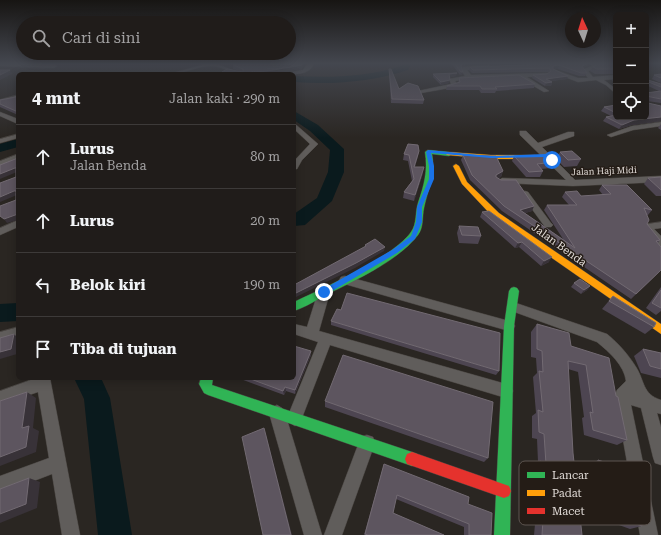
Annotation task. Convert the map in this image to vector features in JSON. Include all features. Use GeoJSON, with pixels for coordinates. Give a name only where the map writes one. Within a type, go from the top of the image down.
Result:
{"type":"FeatureCollection","features":[{"type":"Feature","properties":{"kind":"street"},"geometry":{"type":"LineString","coordinates":[[421,91],[438,88]]}},
{"type":"Feature","properties":{"kind":"street"},"geometry":{"type":"LineString","coordinates":[[541,88],[546,91]]}},
{"type":"Feature","properties":{"kind":"street"},"geometry":{"type":"LineString","coordinates":[[0,102],[16,98]]}},
{"type":"Feature","properties":{"kind":"street"},"geometry":{"type":"LineString","coordinates":[[0,114],[16,121]]}},
{"type":"Feature","properties":{"kind":"street"},"geometry":{"type":"LineString","coordinates":[[611,135],[632,128],[661,124]]}},
{"type":"Feature","properties":{"kind":"street"},"geometry":{"type":"LineString","coordinates":[[296,127],[314,144],[299,159],[296,164]]}},
{"type":"Feature","properties":{"kind":"street"},"geometry":{"type":"LineString","coordinates":[[523,133],[573,183]]}},
{"type":"Feature","properties":{"kind":"street"},"geometry":{"type":"LineString","coordinates":[[537,146],[571,134]]}},
{"type":"Feature","properties":{"kind":"street"},"geometry":{"type":"LineString","coordinates":[[0,141],[16,137]]}},
{"type":"Feature","properties":{"kind":"street"},"geometry":{"type":"LineString","coordinates":[[296,306],[345,280],[413,238],[419,222],[420,207],[432,179],[432,166],[428,152],[491,157],[546,156]]}},
{"type":"Feature","properties":{"kind":"street"},"geometry":{"type":"LineString","coordinates":[[0,164],[16,157]]}},
{"type":"Feature","properties":{"kind":"street","name":"Jalan Benda"},"geometry":{"type":"LineString","coordinates":[[456,166],[464,183],[496,215],[661,330]]}},
{"type":"Feature","properties":{"kind":"street","name":"Jalan Haji Midi"},"geometry":{"type":"LineString","coordinates":[[499,181],[573,183],[661,179]]}},
{"type":"Feature","properties":{"kind":"street"},"geometry":{"type":"LineString","coordinates":[[516,181],[548,225]]}},
{"type":"Feature","properties":{"kind":"street"},"geometry":{"type":"LineString","coordinates":[[0,232],[16,224]]}},
{"type":"Feature","properties":{"kind":"street"},"geometry":{"type":"LineString","coordinates":[[661,225],[650,226],[649,229],[661,243]]}},
{"type":"Feature","properties":{"kind":"street"},"geometry":{"type":"LineString","coordinates":[[345,280],[509,326]]}},
{"type":"Feature","properties":{"kind":"street"},"geometry":{"type":"LineString","coordinates":[[502,535],[509,326],[513,307],[514,291]]}},
{"type":"Feature","properties":{"kind":"street"},"geometry":{"type":"LineString","coordinates":[[312,333],[324,292]]}},
{"type":"Feature","properties":{"kind":"street"},"geometry":{"type":"LineString","coordinates":[[513,307],[602,338],[612,346],[625,362],[632,374],[634,383],[654,405],[661,457]]}},
{"type":"Feature","properties":{"kind":"street"},"geometry":{"type":"LineString","coordinates":[[296,329],[506,392]]}},
{"type":"Feature","properties":{"kind":"street"},"geometry":{"type":"LineString","coordinates":[[0,338],[16,333]]}},
{"type":"Feature","properties":{"kind":"street"},"geometry":{"type":"LineString","coordinates":[[295,418],[326,339]]}},
{"type":"Feature","properties":{"kind":"street"},"geometry":{"type":"LineString","coordinates":[[206,380],[205,384],[208,390],[277,414],[295,418],[504,491]]}},
{"type":"Feature","properties":{"kind":"street"},"geometry":{"type":"LineString","coordinates":[[0,398],[43,381],[71,535]]}},
{"type":"Feature","properties":{"kind":"street"},"geometry":{"type":"LineString","coordinates":[[622,395],[634,383]]}},
{"type":"Feature","properties":{"kind":"street"},"geometry":{"type":"LineString","coordinates":[[622,395],[654,405]]}},
{"type":"Feature","properties":{"kind":"street"},"geometry":{"type":"LineString","coordinates":[[622,395],[635,461]]}},
{"type":"Feature","properties":{"kind":"street"},"geometry":{"type":"LineString","coordinates":[[277,414],[313,535]]}},
{"type":"Feature","properties":{"kind":"street"},"geometry":{"type":"LineString","coordinates":[[333,535],[367,443]]}},
{"type":"Feature","properties":{"kind":"street"},"geometry":{"type":"LineString","coordinates":[[0,485],[59,463]]}},
{"type":"Feature","properties":{"kind":"street"},"geometry":{"type":"LineString","coordinates":[[648,525],[650,535]]}},
{"type":"Feature","properties":{"kind":"building"},"geometry":{"type":"Polygon","coordinates":[[[391,88],[419,88],[424,100],[392,99],[391,88]]]}},
{"type":"Feature","properties":{"kind":"building"},"geometry":{"type":"Polygon","coordinates":[[[481,88],[497,89],[482,89],[481,88]]]}},
{"type":"Feature","properties":{"kind":"building"},"geometry":{"type":"Polygon","coordinates":[[[661,91],[661,99],[649,97],[649,93],[661,91]]]}},
{"type":"Feature","properties":{"kind":"building"},"geometry":{"type":"Polygon","coordinates":[[[16,97],[16,111],[0,104],[0,100],[16,97]]]}},
{"type":"Feature","properties":{"kind":"building"},"geometry":{"type":"Polygon","coordinates":[[[649,103],[661,106],[661,117],[649,118],[649,103]]]}},
{"type":"Feature","properties":{"kind":"building"},"geometry":{"type":"Polygon","coordinates":[[[613,106],[613,112],[604,107],[613,106]]]}},
{"type":"Feature","properties":{"kind":"building"},"geometry":{"type":"Polygon","coordinates":[[[613,116],[613,120],[634,120],[622,125],[606,117],[613,116]]]}},
{"type":"Feature","properties":{"kind":"building"},"geometry":{"type":"Polygon","coordinates":[[[408,144],[418,145],[419,151],[414,167],[424,167],[415,195],[404,192],[414,179],[409,155],[404,154],[408,144]]]}},
{"type":"Feature","properties":{"kind":"building"},"geometry":{"type":"Polygon","coordinates":[[[572,151],[581,159],[568,160],[560,152],[572,151]]]}},
{"type":"Feature","properties":{"kind":"building"},"geometry":{"type":"Polygon","coordinates":[[[463,155],[496,156],[503,171],[496,175],[496,177],[501,180],[516,180],[534,206],[520,210],[575,248],[547,205],[577,205],[565,192],[577,191],[581,196],[611,194],[602,185],[627,185],[652,210],[644,208],[649,220],[647,224],[660,240],[656,241],[661,247],[661,270],[636,294],[504,206],[472,175],[463,155]]]}},
{"type":"Feature","properties":{"kind":"building"},"geometry":{"type":"Polygon","coordinates":[[[547,155],[554,162],[537,164],[543,171],[529,172],[514,156],[547,155]]]}},
{"type":"Feature","properties":{"kind":"building"},"geometry":{"type":"Polygon","coordinates":[[[16,159],[16,168],[0,174],[0,165],[16,159]]]}},
{"type":"Feature","properties":{"kind":"building"},"geometry":{"type":"Polygon","coordinates":[[[16,177],[16,191],[0,197],[0,183],[16,177]]]}},
{"type":"Feature","properties":{"kind":"building"},"geometry":{"type":"Polygon","coordinates":[[[661,177],[661,190],[648,178],[661,177]]]}},
{"type":"Feature","properties":{"kind":"building"},"geometry":{"type":"Polygon","coordinates":[[[16,200],[16,215],[4,219],[0,216],[0,206],[16,200]]]}},
{"type":"Feature","properties":{"kind":"building"},"geometry":{"type":"Polygon","coordinates":[[[489,211],[552,257],[544,261],[522,242],[518,243],[482,212],[489,211]]]}},
{"type":"Feature","properties":{"kind":"building"},"geometry":{"type":"Polygon","coordinates":[[[459,226],[478,227],[481,236],[462,235],[459,226]]]}},
{"type":"Feature","properties":{"kind":"building"},"geometry":{"type":"Polygon","coordinates":[[[375,239],[385,247],[296,293],[296,284],[366,246],[365,245],[375,239]]]}},
{"type":"Feature","properties":{"kind":"building"},"geometry":{"type":"Polygon","coordinates":[[[580,279],[590,286],[584,290],[574,283],[580,279]]]}},
{"type":"Feature","properties":{"kind":"building"},"geometry":{"type":"Polygon","coordinates":[[[661,290],[661,308],[652,303],[661,290]]]}},
{"type":"Feature","properties":{"kind":"building"},"geometry":{"type":"Polygon","coordinates":[[[347,293],[500,333],[499,371],[331,321],[337,309],[341,310],[347,293]]]}},
{"type":"Feature","properties":{"kind":"building"},"geometry":{"type":"Polygon","coordinates":[[[613,296],[656,323],[654,327],[609,301],[613,296]]]}},
{"type":"Feature","properties":{"kind":"building"},"geometry":{"type":"Polygon","coordinates":[[[537,324],[569,333],[571,346],[609,358],[616,396],[618,397],[627,440],[593,430],[590,412],[593,413],[586,365],[568,361],[574,461],[546,461],[544,434],[539,432],[538,410],[543,412],[539,371],[543,372],[542,351],[537,349],[537,324]]]}},
{"type":"Feature","properties":{"kind":"building"},"geometry":{"type":"Polygon","coordinates":[[[14,334],[11,349],[0,352],[0,338],[14,334]]]}},
{"type":"Feature","properties":{"kind":"building"},"geometry":{"type":"Polygon","coordinates":[[[296,347],[311,351],[295,390],[285,387],[283,391],[253,380],[296,380],[296,347]]]}},
{"type":"Feature","properties":{"kind":"building"},"geometry":{"type":"Polygon","coordinates":[[[643,349],[661,353],[661,369],[650,366],[643,349]]]}},
{"type":"Feature","properties":{"kind":"building"},"geometry":{"type":"Polygon","coordinates":[[[343,355],[493,402],[488,458],[325,401],[343,355]]]}},
{"type":"Feature","properties":{"kind":"building"},"geometry":{"type":"Polygon","coordinates":[[[27,392],[22,428],[29,426],[26,447],[0,457],[0,401],[27,392]]]}},
{"type":"Feature","properties":{"kind":"building"},"geometry":{"type":"Polygon","coordinates":[[[264,428],[291,535],[263,535],[242,437],[264,428]]]}},
{"type":"Feature","properties":{"kind":"building"},"geometry":{"type":"Polygon","coordinates":[[[384,464],[469,497],[468,504],[492,513],[491,535],[469,535],[469,524],[397,495],[393,513],[444,535],[365,534],[384,464]]]}},
{"type":"Feature","properties":{"kind":"building"},"geometry":{"type":"Polygon","coordinates":[[[29,478],[26,504],[0,514],[0,489],[29,478]]]}},
{"type":"Feature","properties":{"kind":"building"},"geometry":{"type":"Polygon","coordinates":[[[543,525],[581,525],[582,535],[542,535],[543,525]]]}},
{"type":"Feature","properties":{"kind":"waterway"},"geometry":{"type":"LineString","coordinates":[[296,116],[314,128],[337,149],[336,172],[324,201],[299,221],[296,220]]}},
{"type":"Feature","properties":{"kind":"waterway"},"geometry":{"type":"LineString","coordinates":[[0,148],[16,144]]}},
{"type":"Feature","properties":{"kind":"waterway"},"geometry":{"type":"LineString","coordinates":[[0,313],[16,312]]}},
{"type":"Feature","properties":{"kind":"waterway"},"geometry":{"type":"LineString","coordinates":[[88,380],[97,398],[115,535]]}},
{"type":"Feature","properties":{"kind":"traffic: fast"},"geometry":{"type":"LineString","coordinates":[[296,306],[341,284],[379,262],[409,241],[416,232],[419,222],[420,208],[428,185],[430,173],[428,152],[449,154]]}},
{"type":"Feature","properties":{"kind":"traffic: fast"},"geometry":{"type":"LineString","coordinates":[[502,535],[509,326],[514,291]]}},
{"type":"Feature","properties":{"kind":"traffic: fast"},"geometry":{"type":"LineString","coordinates":[[206,380],[205,384],[208,389],[412,459]]}},
{"type":"Feature","properties":{"kind":"traffic: slow"},"geometry":{"type":"LineString","coordinates":[[449,154],[491,157],[535,157]]}},
{"type":"Feature","properties":{"kind":"traffic: slow"},"geometry":{"type":"LineString","coordinates":[[456,166],[464,183],[496,215],[661,330]]}},
{"type":"Feature","properties":{"kind":"traffic: jam"},"geometry":{"type":"LineString","coordinates":[[412,459],[504,491]]}},
{"type":"Feature","properties":{"kind":"route"},"geometry":{"type":"LineString","coordinates":[[324,292],[398,249],[413,238],[419,222],[420,207],[432,179],[432,166],[428,152],[433,151],[491,157],[524,158],[546,156],[552,160]]}}]}
